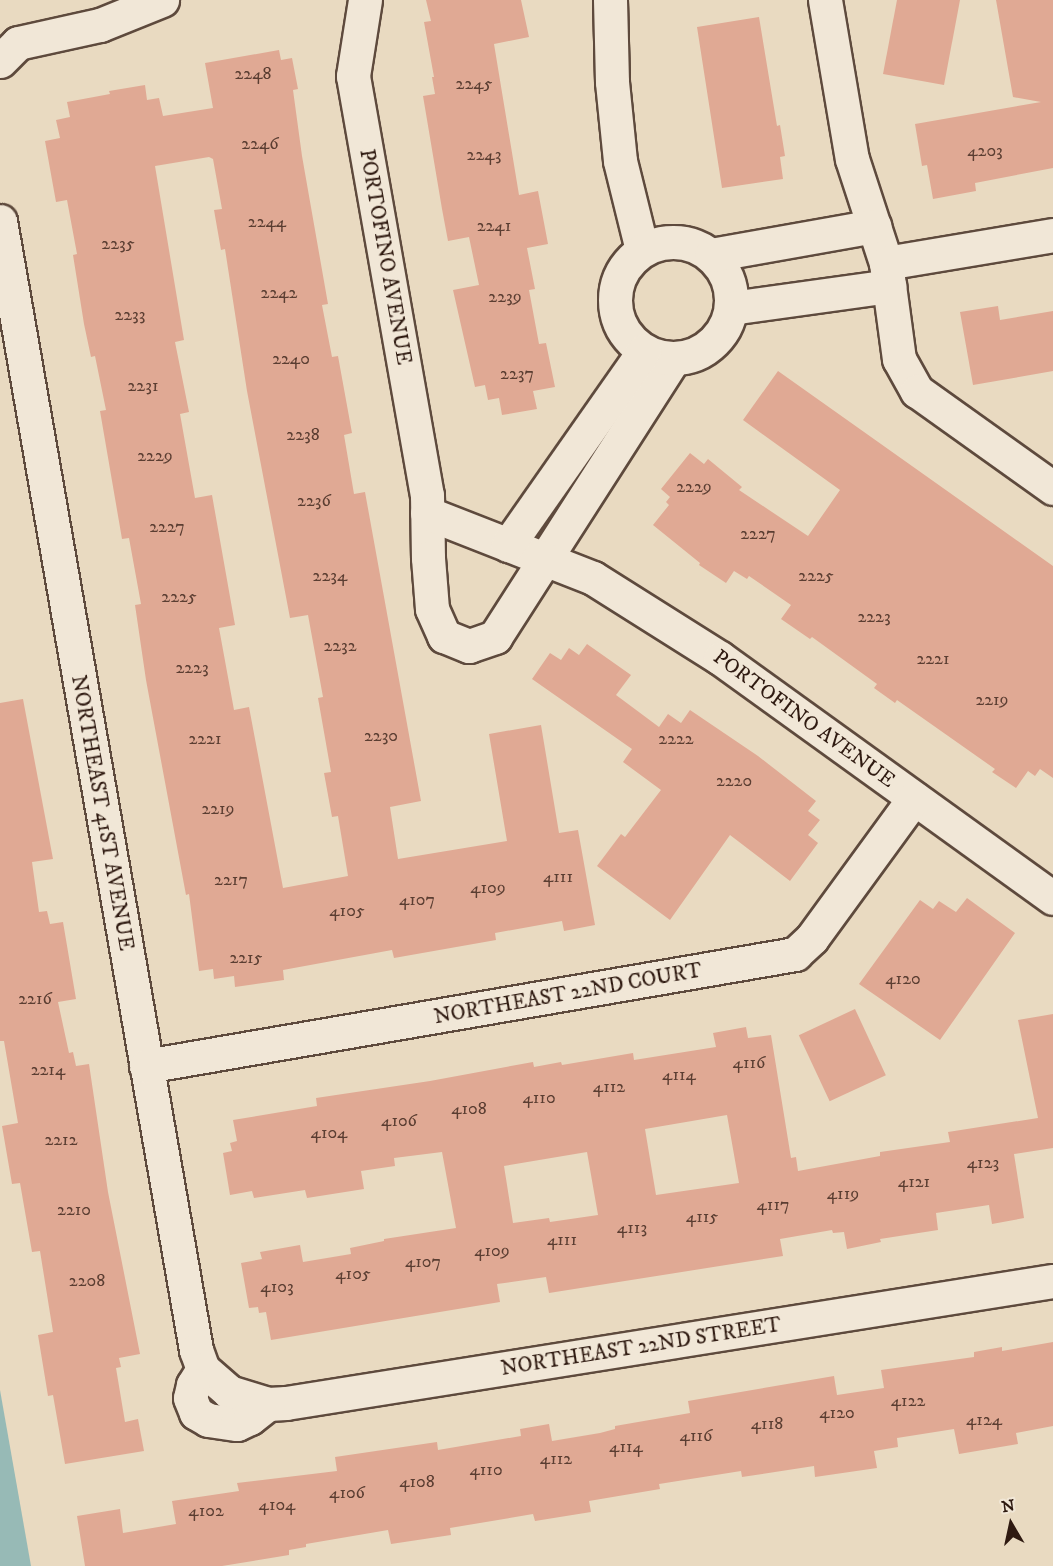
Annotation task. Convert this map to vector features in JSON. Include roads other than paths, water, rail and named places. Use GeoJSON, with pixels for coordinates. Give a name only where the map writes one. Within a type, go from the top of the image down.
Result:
{"type":"FeatureCollection","features":[{"type":"Feature","properties":{"kind":"street"},"geometry":{"type":"LineString","coordinates":[[6,46],[100,25],[162,0]]}},
{"type":"Feature","properties":{"kind":"street","name":"PORTOFINO AVENUE"},"geometry":{"type":"LineString","coordinates":[[365,0],[353,76],[427,495],[432,609],[444,636],[469,646],[495,637],[545,559]]}},
{"type":"Feature","properties":{"kind":"street"},"geometry":{"type":"LineString","coordinates":[[610,0],[612,82],[620,161],[642,250]]}},
{"type":"Feature","properties":{"kind":"street"},"geometry":{"type":"LineString","coordinates":[[825,0],[852,159],[888,275],[899,359],[917,391],[1053,488]]}},
{"type":"Feature","properties":{"kind":"street","name":"NORTHEAST 41ST AVENUE"},"geometry":{"type":"LineString","coordinates":[[0,221],[196,1350],[203,1369]]}},
{"type":"Feature","properties":{"kind":"street"},"geometry":{"type":"LineString","coordinates":[[711,255],[874,226]]}},
{"type":"Feature","properties":{"kind":"street"},"geometry":{"type":"LineString","coordinates":[[731,308],[888,275],[1053,235]]}},
{"type":"Feature","properties":{"kind":"street"},"geometry":{"type":"LineString","coordinates":[[678,242],[695,246],[711,255],[724,270],[730,289],[731,308],[726,324],[705,349],[691,356],[659,355],[630,341],[620,326],[614,310],[619,276],[629,261],[642,250],[659,243],[678,242]]}},
{"type":"Feature","properties":{"kind":"street"},"geometry":{"type":"LineString","coordinates":[[508,545],[659,355]]}},
{"type":"Feature","properties":{"kind":"street"},"geometry":{"type":"LineString","coordinates":[[545,559],[659,355]]}},
{"type":"Feature","properties":{"kind":"street","name":"PORTOFINO AVENUE"},"geometry":{"type":"LineString","coordinates":[[427,513],[593,578],[720,658],[1053,898]]}},
{"type":"Feature","properties":{"kind":"street","name":"NORTHEAST 22ND COURT"},"geometry":{"type":"LineString","coordinates":[[146,1066],[795,954],[812,938],[914,798]]}},
{"type":"Feature","properties":{"kind":"street","name":"NORTHEAST 22ND STREET"},"geometry":{"type":"LineString","coordinates":[[203,1369],[229,1392],[268,1404],[1053,1281]]}},
{"type":"Feature","properties":{"kind":"street"},"geometry":{"type":"LineString","coordinates":[[203,1369],[193,1386],[190,1398],[196,1413],[208,1420],[237,1424],[250,1418],[268,1404]]}},
{"type":"Feature","properties":{"kind":"water"},"geometry":{"type":"Polygon","coordinates":[[[0,1390],[31,1566],[0,1566],[0,1390]]]}}]}
